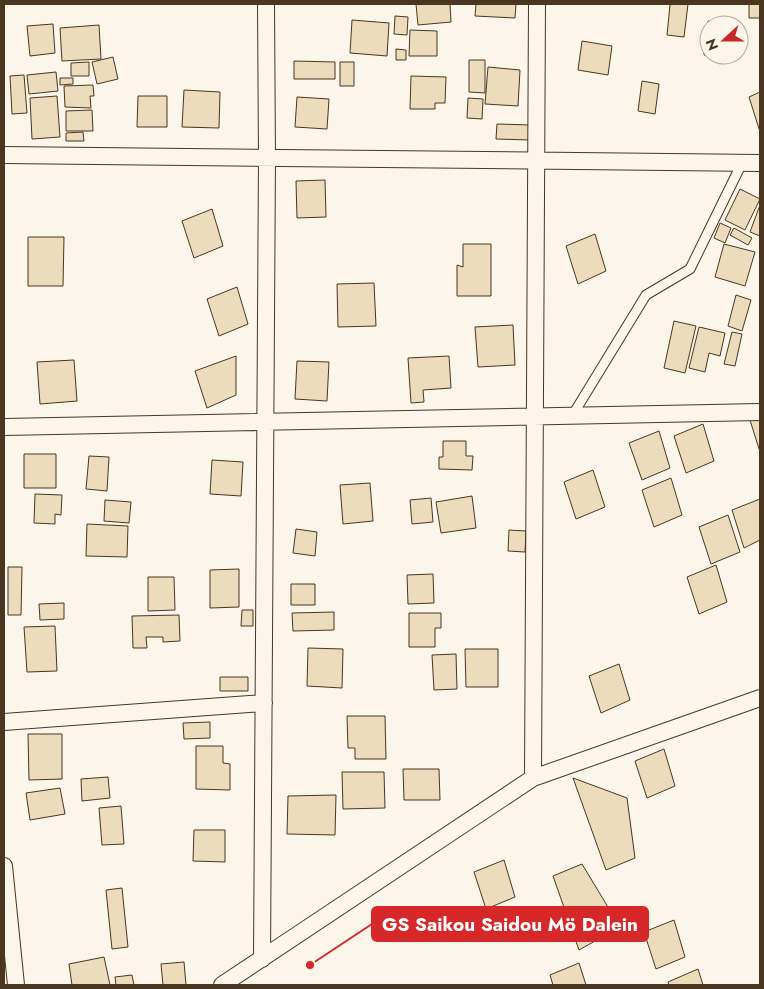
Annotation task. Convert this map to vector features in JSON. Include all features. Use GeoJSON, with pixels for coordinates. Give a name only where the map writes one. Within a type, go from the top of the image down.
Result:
{"type":"FeatureCollection","features":[{"type":"Feature","properties":{"kind":"street"},"geometry":{"type":"LineString","coordinates":[[262,959],[267,158],[266,4]]}},
{"type":"Feature","properties":{"kind":"street"},"geometry":{"type":"LineString","coordinates":[[532,778],[538,4]]}},
{"type":"Feature","properties":{"kind":"street"},"geometry":{"type":"LineString","coordinates":[[4,155],[760,163]]}},
{"type":"Feature","properties":{"kind":"street"},"geometry":{"type":"LineString","coordinates":[[4,427],[760,412]]}},
{"type":"Feature","properties":{"kind":"street"},"geometry":{"type":"LineString","coordinates":[[222,985],[532,778],[760,699]]}},
{"type":"Feature","properties":{"kind":"street"},"geometry":{"type":"LineString","coordinates":[[4,722],[264,703]]}},
{"type":"Feature","properties":{"kind":"street"},"geometry":{"type":"LineString","coordinates":[[4,866],[16,985]]}},
{"type":"Feature","properties":{"kind":"lane"},"geometry":{"type":"LineString","coordinates":[[572,416],[646,295],[690,269],[742,163]]}},
{"type":"Feature","properties":{"kind":"building"},"geometry":{"type":"Polygon","coordinates":[[[416,4],[450,4],[451,22],[418,25],[416,4]]]}},
{"type":"Feature","properties":{"kind":"building"},"geometry":{"type":"Polygon","coordinates":[[[476,4],[516,4],[515,18],[475,16],[476,4]]]}},
{"type":"Feature","properties":{"kind":"building"},"geometry":{"type":"Polygon","coordinates":[[[688,4],[684,37],[667,35],[670,5],[688,4]]]}},
{"type":"Feature","properties":{"kind":"building"},"geometry":{"type":"Polygon","coordinates":[[[749,4],[760,4],[760,18],[749,18],[749,4]]]}},
{"type":"Feature","properties":{"kind":"building"},"geometry":{"type":"Polygon","coordinates":[[[395,16],[408,17],[407,35],[394,34],[395,16]]]}},
{"type":"Feature","properties":{"kind":"building"},"geometry":{"type":"Polygon","coordinates":[[[352,20],[389,23],[387,56],[350,53],[352,20]]]}},
{"type":"Feature","properties":{"kind":"building"},"geometry":{"type":"Polygon","coordinates":[[[53,24],[55,53],[30,56],[27,26],[53,24]]]}},
{"type":"Feature","properties":{"kind":"building"},"geometry":{"type":"Polygon","coordinates":[[[99,25],[101,59],[62,61],[60,28],[99,25]]]}},
{"type":"Feature","properties":{"kind":"building"},"geometry":{"type":"Polygon","coordinates":[[[410,30],[437,31],[437,56],[409,56],[410,30]]]}},
{"type":"Feature","properties":{"kind":"building"},"geometry":{"type":"Polygon","coordinates":[[[582,41],[612,46],[608,75],[578,70],[582,41]]]}},
{"type":"Feature","properties":{"kind":"building"},"geometry":{"type":"Polygon","coordinates":[[[396,49],[406,50],[406,60],[396,60],[396,49]]]}},
{"type":"Feature","properties":{"kind":"building"},"geometry":{"type":"Polygon","coordinates":[[[113,57],[118,79],[97,84],[92,62],[113,57]]]}},
{"type":"Feature","properties":{"kind":"building"},"geometry":{"type":"Polygon","coordinates":[[[469,60],[485,60],[485,93],[469,92],[469,60]]]}},
{"type":"Feature","properties":{"kind":"building"},"geometry":{"type":"Polygon","coordinates":[[[294,61],[335,62],[335,79],[294,79],[294,61]]]}},
{"type":"Feature","properties":{"kind":"building"},"geometry":{"type":"Polygon","coordinates":[[[89,62],[89,76],[71,76],[71,63],[89,62]]]}},
{"type":"Feature","properties":{"kind":"building"},"geometry":{"type":"Polygon","coordinates":[[[340,62],[354,62],[354,86],[340,86],[340,62]]]}},
{"type":"Feature","properties":{"kind":"building"},"geometry":{"type":"Polygon","coordinates":[[[488,67],[520,70],[518,106],[485,104],[488,67]]]}},
{"type":"Feature","properties":{"kind":"building"},"geometry":{"type":"Polygon","coordinates":[[[56,72],[58,91],[29,94],[27,75],[56,72]]]}},
{"type":"Feature","properties":{"kind":"building"},"geometry":{"type":"Polygon","coordinates":[[[24,75],[27,113],[12,114],[10,76],[24,75]]]}},
{"type":"Feature","properties":{"kind":"building"},"geometry":{"type":"Polygon","coordinates":[[[411,76],[446,77],[445,103],[435,103],[435,109],[410,109],[411,76]]]}},
{"type":"Feature","properties":{"kind":"building"},"geometry":{"type":"Polygon","coordinates":[[[60,78],[73,78],[73,84],[60,85],[60,78]]]}},
{"type":"Feature","properties":{"kind":"building"},"geometry":{"type":"Polygon","coordinates":[[[642,81],[659,84],[655,114],[638,111],[642,81]]]}},
{"type":"Feature","properties":{"kind":"building"},"geometry":{"type":"Polygon","coordinates":[[[93,85],[94,96],[90,96],[91,108],[65,107],[64,86],[93,85]]]}},
{"type":"Feature","properties":{"kind":"building"},"geometry":{"type":"Polygon","coordinates":[[[184,90],[220,92],[219,128],[182,127],[184,90]]]}},
{"type":"Feature","properties":{"kind":"building"},"geometry":{"type":"Polygon","coordinates":[[[760,92],[760,132],[749,97],[760,92]]]}},
{"type":"Feature","properties":{"kind":"building"},"geometry":{"type":"Polygon","coordinates":[[[57,96],[60,137],[32,139],[30,98],[57,96]]]}},
{"type":"Feature","properties":{"kind":"building"},"geometry":{"type":"Polygon","coordinates":[[[138,96],[167,96],[167,127],[137,127],[138,96]]]}},
{"type":"Feature","properties":{"kind":"building"},"geometry":{"type":"Polygon","coordinates":[[[297,97],[329,99],[327,129],[295,127],[297,97]]]}},
{"type":"Feature","properties":{"kind":"building"},"geometry":{"type":"Polygon","coordinates":[[[468,98],[483,99],[482,119],[467,118],[468,98]]]}},
{"type":"Feature","properties":{"kind":"building"},"geometry":{"type":"Polygon","coordinates":[[[92,110],[93,131],[66,131],[66,111],[92,110]]]}},
{"type":"Feature","properties":{"kind":"building"},"geometry":{"type":"Polygon","coordinates":[[[497,124],[530,125],[529,140],[496,139],[497,124]]]}},
{"type":"Feature","properties":{"kind":"building"},"geometry":{"type":"Polygon","coordinates":[[[83,132],[84,141],[66,141],[66,133],[83,132]]]}},
{"type":"Feature","properties":{"kind":"building"},"geometry":{"type":"Polygon","coordinates":[[[325,180],[326,217],[297,218],[296,181],[325,180]]]}},
{"type":"Feature","properties":{"kind":"building"},"geometry":{"type":"Polygon","coordinates":[[[740,189],[760,199],[745,230],[725,220],[740,189]]]}},
{"type":"Feature","properties":{"kind":"building"},"geometry":{"type":"Polygon","coordinates":[[[760,205],[760,236],[750,232],[760,205]]]}},
{"type":"Feature","properties":{"kind":"building"},"geometry":{"type":"Polygon","coordinates":[[[212,209],[223,246],[194,258],[182,221],[212,209]]]}},
{"type":"Feature","properties":{"kind":"building"},"geometry":{"type":"Polygon","coordinates":[[[720,223],[731,228],[725,243],[714,238],[720,223]]]}},
{"type":"Feature","properties":{"kind":"building"},"geometry":{"type":"Polygon","coordinates":[[[734,228],[752,238],[748,245],[730,235],[734,228]]]}},
{"type":"Feature","properties":{"kind":"building"},"geometry":{"type":"Polygon","coordinates":[[[595,234],[606,271],[578,284],[566,246],[595,234]]]}},
{"type":"Feature","properties":{"kind":"building"},"geometry":{"type":"Polygon","coordinates":[[[28,237],[64,237],[63,286],[28,286],[28,237]]]}},
{"type":"Feature","properties":{"kind":"building"},"geometry":{"type":"Polygon","coordinates":[[[463,244],[491,244],[491,296],[457,296],[457,265],[463,267],[463,244]]]}},
{"type":"Feature","properties":{"kind":"building"},"geometry":{"type":"Polygon","coordinates":[[[724,244],[755,252],[745,286],[715,277],[724,244]]]}},
{"type":"Feature","properties":{"kind":"building"},"geometry":{"type":"Polygon","coordinates":[[[374,283],[376,326],[338,327],[337,284],[374,283]]]}},
{"type":"Feature","properties":{"kind":"building"},"geometry":{"type":"Polygon","coordinates":[[[237,287],[248,324],[219,336],[207,299],[237,287]]]}},
{"type":"Feature","properties":{"kind":"building"},"geometry":{"type":"Polygon","coordinates":[[[736,295],[751,300],[742,331],[728,326],[736,295]]]}},
{"type":"Feature","properties":{"kind":"building"},"geometry":{"type":"Polygon","coordinates":[[[674,321],[696,326],[685,373],[664,368],[674,321]]]}},
{"type":"Feature","properties":{"kind":"building"},"geometry":{"type":"Polygon","coordinates":[[[513,325],[515,365],[478,367],[475,327],[513,325]]]}},
{"type":"Feature","properties":{"kind":"building"},"geometry":{"type":"Polygon","coordinates":[[[699,327],[725,333],[720,356],[709,353],[705,372],[689,368],[699,327]]]}},
{"type":"Feature","properties":{"kind":"building"},"geometry":{"type":"Polygon","coordinates":[[[732,332],[742,334],[735,366],[724,364],[732,332]]]}},
{"type":"Feature","properties":{"kind":"building"},"geometry":{"type":"Polygon","coordinates":[[[236,356],[236,395],[207,408],[195,371],[236,356]]]}},
{"type":"Feature","properties":{"kind":"building"},"geometry":{"type":"Polygon","coordinates":[[[449,356],[451,388],[423,390],[424,402],[411,403],[408,358],[449,356]]]}},
{"type":"Feature","properties":{"kind":"building"},"geometry":{"type":"Polygon","coordinates":[[[74,360],[77,401],[40,404],[37,362],[74,360]]]}},
{"type":"Feature","properties":{"kind":"building"},"geometry":{"type":"Polygon","coordinates":[[[297,361],[329,362],[327,401],[295,399],[297,361]]]}},
{"type":"Feature","properties":{"kind":"building"},"geometry":{"type":"Polygon","coordinates":[[[760,416],[760,452],[749,417],[760,416]]]}},
{"type":"Feature","properties":{"kind":"building"},"geometry":{"type":"Polygon","coordinates":[[[703,424],[714,461],[686,473],[674,436],[703,424]]]}},
{"type":"Feature","properties":{"kind":"building"},"geometry":{"type":"Polygon","coordinates":[[[659,431],[670,468],[642,480],[629,443],[659,431]]]}},
{"type":"Feature","properties":{"kind":"building"},"geometry":{"type":"Polygon","coordinates":[[[443,441],[466,441],[466,456],[473,456],[472,470],[439,469],[439,457],[443,457],[443,441]]]}},
{"type":"Feature","properties":{"kind":"building"},"geometry":{"type":"Polygon","coordinates":[[[24,454],[56,454],[56,488],[24,488],[24,454]]]}},
{"type":"Feature","properties":{"kind":"building"},"geometry":{"type":"Polygon","coordinates":[[[89,456],[109,457],[107,491],[86,489],[89,456]]]}},
{"type":"Feature","properties":{"kind":"building"},"geometry":{"type":"Polygon","coordinates":[[[212,460],[243,462],[241,496],[210,494],[212,460]]]}},
{"type":"Feature","properties":{"kind":"building"},"geometry":{"type":"Polygon","coordinates":[[[593,470],[605,507],[576,519],[564,482],[593,470]]]}},
{"type":"Feature","properties":{"kind":"building"},"geometry":{"type":"Polygon","coordinates":[[[671,478],[682,515],[654,527],[642,490],[671,478]]]}},
{"type":"Feature","properties":{"kind":"building"},"geometry":{"type":"Polygon","coordinates":[[[370,483],[373,521],[343,524],[340,485],[370,483]]]}},
{"type":"Feature","properties":{"kind":"building"},"geometry":{"type":"Polygon","coordinates":[[[35,494],[62,495],[61,515],[55,514],[55,524],[34,523],[35,494]]]}},
{"type":"Feature","properties":{"kind":"building"},"geometry":{"type":"Polygon","coordinates":[[[472,496],[476,528],[441,533],[436,502],[472,496]]]}},
{"type":"Feature","properties":{"kind":"building"},"geometry":{"type":"Polygon","coordinates":[[[431,498],[433,522],[412,524],[410,500],[431,498]]]}},
{"type":"Feature","properties":{"kind":"building"},"geometry":{"type":"Polygon","coordinates":[[[760,499],[760,540],[744,548],[732,510],[760,499]]]}},
{"type":"Feature","properties":{"kind":"building"},"geometry":{"type":"Polygon","coordinates":[[[105,500],[131,502],[129,523],[104,521],[105,500]]]}},
{"type":"Feature","properties":{"kind":"building"},"geometry":{"type":"Polygon","coordinates":[[[728,515],[740,552],[711,564],[699,527],[728,515]]]}},
{"type":"Feature","properties":{"kind":"building"},"geometry":{"type":"Polygon","coordinates":[[[87,524],[128,526],[127,557],[86,556],[87,524]]]}},
{"type":"Feature","properties":{"kind":"building"},"geometry":{"type":"Polygon","coordinates":[[[296,529],[317,532],[315,556],[293,553],[296,529]]]}},
{"type":"Feature","properties":{"kind":"building"},"geometry":{"type":"Polygon","coordinates":[[[509,530],[526,531],[525,552],[508,551],[509,530]]]}},
{"type":"Feature","properties":{"kind":"building"},"geometry":{"type":"Polygon","coordinates":[[[716,565],[727,602],[699,614],[687,577],[716,565]]]}},
{"type":"Feature","properties":{"kind":"building"},"geometry":{"type":"Polygon","coordinates":[[[8,567],[22,567],[21,615],[8,615],[8,567]]]}},
{"type":"Feature","properties":{"kind":"building"},"geometry":{"type":"Polygon","coordinates":[[[239,569],[239,607],[210,608],[210,570],[239,569]]]}},
{"type":"Feature","properties":{"kind":"building"},"geometry":{"type":"Polygon","coordinates":[[[433,574],[434,603],[408,604],[407,575],[433,574]]]}},
{"type":"Feature","properties":{"kind":"building"},"geometry":{"type":"Polygon","coordinates":[[[148,577],[174,577],[175,610],[148,611],[148,577]]]}},
{"type":"Feature","properties":{"kind":"building"},"geometry":{"type":"Polygon","coordinates":[[[291,584],[315,584],[315,605],[291,605],[291,584]]]}},
{"type":"Feature","properties":{"kind":"building"},"geometry":{"type":"Polygon","coordinates":[[[64,603],[64,619],[40,620],[39,604],[64,603]]]}},
{"type":"Feature","properties":{"kind":"building"},"geometry":{"type":"Polygon","coordinates":[[[242,610],[253,610],[253,626],[241,626],[242,610]]]}},
{"type":"Feature","properties":{"kind":"building"},"geometry":{"type":"Polygon","coordinates":[[[334,612],[334,630],[293,631],[292,613],[334,612]]]}},
{"type":"Feature","properties":{"kind":"building"},"geometry":{"type":"Polygon","coordinates":[[[409,613],[441,613],[441,628],[435,628],[435,647],[409,647],[409,613]]]}},
{"type":"Feature","properties":{"kind":"building"},"geometry":{"type":"Polygon","coordinates":[[[179,615],[180,641],[163,642],[163,637],[146,637],[147,648],[133,648],[132,616],[179,615]]]}},
{"type":"Feature","properties":{"kind":"building"},"geometry":{"type":"Polygon","coordinates":[[[55,626],[57,671],[27,672],[24,627],[55,626]]]}},
{"type":"Feature","properties":{"kind":"building"},"geometry":{"type":"Polygon","coordinates":[[[308,648],[343,649],[342,688],[307,686],[308,648]]]}},
{"type":"Feature","properties":{"kind":"building"},"geometry":{"type":"Polygon","coordinates":[[[465,649],[498,649],[498,687],[466,687],[465,649]]]}},
{"type":"Feature","properties":{"kind":"building"},"geometry":{"type":"Polygon","coordinates":[[[456,654],[457,689],[434,690],[432,655],[456,654]]]}},
{"type":"Feature","properties":{"kind":"building"},"geometry":{"type":"Polygon","coordinates":[[[619,664],[630,700],[601,713],[589,676],[619,664]]]}},
{"type":"Feature","properties":{"kind":"building"},"geometry":{"type":"Polygon","coordinates":[[[220,677],[248,677],[248,691],[220,691],[220,677]]]}},
{"type":"Feature","properties":{"kind":"building"},"geometry":{"type":"Polygon","coordinates":[[[347,716],[385,716],[386,759],[355,759],[355,748],[348,748],[347,716]]]}},
{"type":"Feature","properties":{"kind":"building"},"geometry":{"type":"Polygon","coordinates":[[[210,722],[210,738],[184,739],[183,723],[210,722]]]}},
{"type":"Feature","properties":{"kind":"building"},"geometry":{"type":"Polygon","coordinates":[[[28,734],[62,734],[62,779],[29,780],[28,734]]]}},
{"type":"Feature","properties":{"kind":"building"},"geometry":{"type":"Polygon","coordinates":[[[196,746],[223,746],[223,763],[230,764],[230,790],[196,789],[196,746]]]}},
{"type":"Feature","properties":{"kind":"building"},"geometry":{"type":"Polygon","coordinates":[[[664,749],[675,786],[647,798],[635,761],[664,749]]]}},
{"type":"Feature","properties":{"kind":"building"},"geometry":{"type":"Polygon","coordinates":[[[403,769],[439,769],[440,800],[404,800],[403,769]]]}},
{"type":"Feature","properties":{"kind":"building"},"geometry":{"type":"Polygon","coordinates":[[[342,772],[384,772],[385,808],[343,809],[342,772]]]}},
{"type":"Feature","properties":{"kind":"building"},"geometry":{"type":"Polygon","coordinates":[[[108,777],[110,798],[82,801],[81,779],[108,777]]]}},
{"type":"Feature","properties":{"kind":"building"},"geometry":{"type":"Polygon","coordinates":[[[573,778],[627,798],[635,858],[606,870],[573,778]]]}},
{"type":"Feature","properties":{"kind":"building"},"geometry":{"type":"Polygon","coordinates":[[[60,788],[65,814],[30,820],[26,793],[60,788]]]}},
{"type":"Feature","properties":{"kind":"building"},"geometry":{"type":"Polygon","coordinates":[[[336,795],[335,835],[287,834],[288,796],[336,795]]]}},
{"type":"Feature","properties":{"kind":"building"},"geometry":{"type":"Polygon","coordinates":[[[121,806],[124,844],[102,845],[99,808],[121,806]]]}},
{"type":"Feature","properties":{"kind":"building"},"geometry":{"type":"Polygon","coordinates":[[[194,830],[225,830],[225,862],[193,861],[194,830]]]}},
{"type":"Feature","properties":{"kind":"building"},"geometry":{"type":"Polygon","coordinates":[[[504,860],[515,897],[486,909],[474,872],[504,860]]]}},
{"type":"Feature","properties":{"kind":"building"},"geometry":{"type":"Polygon","coordinates":[[[582,864],[620,927],[579,950],[553,876],[582,864]]]}},
{"type":"Feature","properties":{"kind":"building"},"geometry":{"type":"Polygon","coordinates":[[[122,888],[128,947],[112,949],[106,890],[122,888]]]}},
{"type":"Feature","properties":{"kind":"building"},"geometry":{"type":"Polygon","coordinates":[[[674,920],[685,957],[656,969],[644,932],[674,920]]]}},
{"type":"Feature","properties":{"kind":"building"},"geometry":{"type":"Polygon","coordinates":[[[104,957],[110,985],[72,985],[69,964],[104,957]]]}},
{"type":"Feature","properties":{"kind":"building"},"geometry":{"type":"Polygon","coordinates":[[[184,962],[186,985],[163,985],[161,964],[184,962]]]}},
{"type":"Feature","properties":{"kind":"building"},"geometry":{"type":"Polygon","coordinates":[[[579,963],[586,985],[553,985],[550,975],[579,963]]]}},
{"type":"Feature","properties":{"kind":"building"},"geometry":{"type":"Polygon","coordinates":[[[698,969],[703,985],[669,985],[668,982],[698,969]]]}},
{"type":"Feature","properties":{"kind":"building"},"geometry":{"type":"Polygon","coordinates":[[[132,975],[134,985],[116,985],[115,977],[132,975]]]}},
{"type":"Feature","properties":{"kind":"place","name":"GS Saikou Saidou Mö Dalein"},"geometry":{"type":"Point","coordinates":[310,965]}}]}
